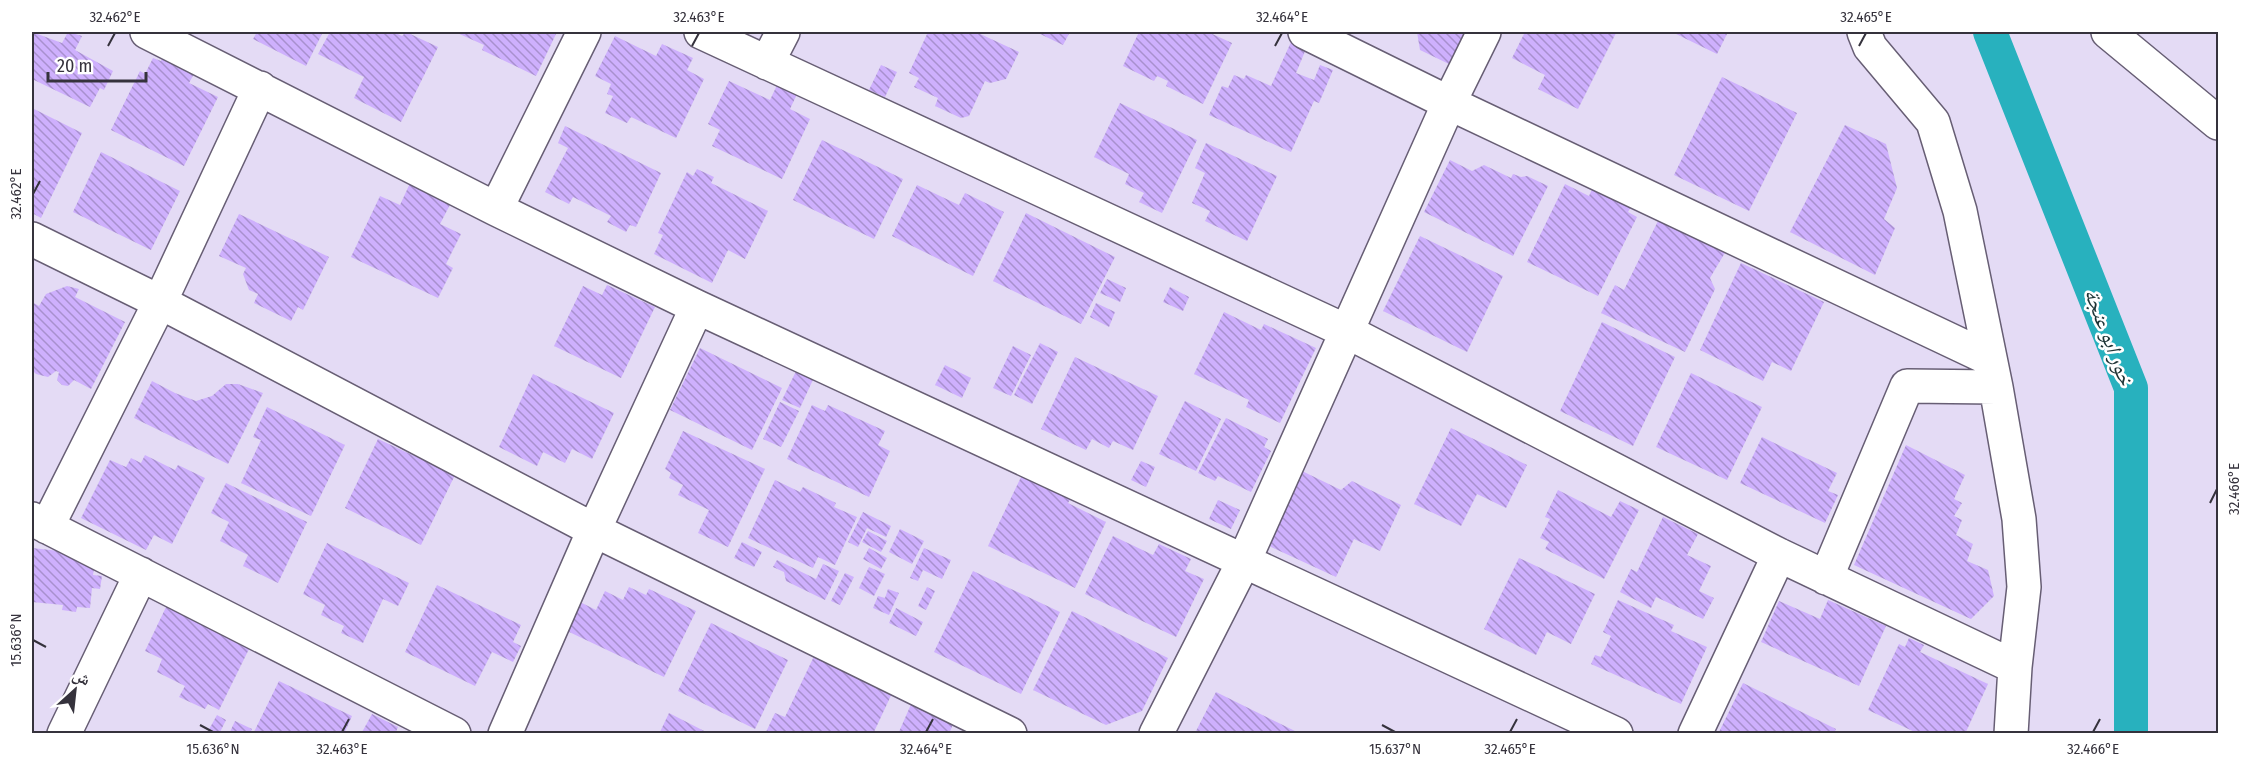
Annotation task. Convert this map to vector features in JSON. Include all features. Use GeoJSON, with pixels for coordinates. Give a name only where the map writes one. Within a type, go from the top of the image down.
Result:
{"type":"FeatureCollection","features":[{"type":"Feature","properties":{"kind":"street"},"geometry":{"type":"LineString","coordinates":[[496,209],[584,32]]}},
{"type":"Feature","properties":{"kind":"street"},"geometry":{"type":"LineString","coordinates":[[701,32],[1346,331],[1779,555],[2015,667]]}},
{"type":"Feature","properties":{"kind":"street"},"geometry":{"type":"LineString","coordinates":[[767,63],[783,32]]}},
{"type":"Feature","properties":{"kind":"street"},"geometry":{"type":"LineString","coordinates":[[1305,32],[1993,373]]}},
{"type":"Feature","properties":{"kind":"street"},"geometry":{"type":"LineString","coordinates":[[1156,734],[1244,561],[1449,103],[1484,32]]}},
{"type":"Feature","properties":{"kind":"street"},"geometry":{"type":"LineString","coordinates":[[1864,32],[1870,47],[1933,122],[1960,211],[1993,373],[2019,519],[2024,587],[2015,667],[2011,734]]}},
{"type":"Feature","properties":{"kind":"street"},"geometry":{"type":"LineString","coordinates":[[2108,32],[2218,123]]}},
{"type":"Feature","properties":{"kind":"street"},"geometry":{"type":"LineString","coordinates":[[163,35],[496,209],[697,307],[1616,734]]}},
{"type":"Feature","properties":{"kind":"street"},"geometry":{"type":"LineString","coordinates":[[261,88],[160,302],[39,523],[453,734]]}},
{"type":"Feature","properties":{"kind":"street"},"geometry":{"type":"LineString","coordinates":[[32,239],[160,302],[594,530],[1010,734]]}},
{"type":"Feature","properties":{"kind":"street"},"geometry":{"type":"LineString","coordinates":[[505,734],[594,530],[697,307]]}},
{"type":"Feature","properties":{"kind":"street"},"geometry":{"type":"LineString","coordinates":[[1826,578],[1907,386],[1993,373]]}},
{"type":"Feature","properties":{"kind":"street"},"geometry":{"type":"LineString","coordinates":[[1695,734],[1779,555]]}},
{"type":"Feature","properties":{"kind":"street"},"geometry":{"type":"LineString","coordinates":[[64,734],[141,574]]}},
{"type":"Feature","properties":{"kind":"building"},"geometry":{"type":"Polygon","coordinates":[[[32,32],[62,43],[68,32],[82,36],[75,50],[113,71],[104,90],[100,88],[90,107],[32,79],[32,32]]]}},
{"type":"Feature","properties":{"kind":"building"},"geometry":{"type":"Polygon","coordinates":[[[257,32],[323,32],[306,66],[253,39],[257,32]]]}},
{"type":"Feature","properties":{"kind":"building"},"geometry":{"type":"Polygon","coordinates":[[[330,32],[394,32],[402,36],[406,32],[438,47],[401,122],[354,98],[364,77],[318,54],[330,32]]]}},
{"type":"Feature","properties":{"kind":"building"},"geometry":{"type":"Polygon","coordinates":[[[455,32],[557,32],[536,76],[482,50],[484,45],[455,32]]]}},
{"type":"Feature","properties":{"kind":"building"},"geometry":{"type":"Polygon","coordinates":[[[928,32],[976,32],[1019,52],[1006,79],[990,83],[985,81],[969,116],[961,118],[935,106],[938,98],[914,87],[919,78],[909,73],[928,32]]]}},
{"type":"Feature","properties":{"kind":"building"},"geometry":{"type":"Polygon","coordinates":[[[1036,32],[1070,32],[1063,45],[1036,32]]]}},
{"type":"Feature","properties":{"kind":"building"},"geometry":{"type":"Polygon","coordinates":[[[1139,32],[1208,32],[1232,43],[1203,104],[1166,86],[1168,81],[1157,76],[1154,81],[1123,66],[1139,32]]]}},
{"type":"Feature","properties":{"kind":"building"},"geometry":{"type":"Polygon","coordinates":[[[1417,32],[1467,32],[1451,65],[1420,50],[1417,32]]]}},
{"type":"Feature","properties":{"kind":"building"},"geometry":{"type":"Polygon","coordinates":[[[1525,32],[1616,33],[1578,109],[1538,89],[1545,75],[1512,58],[1525,32]]]}},
{"type":"Feature","properties":{"kind":"building"},"geometry":{"type":"Polygon","coordinates":[[[1672,32],[1728,32],[1717,54],[1672,32]]]}},
{"type":"Feature","properties":{"kind":"building"},"geometry":{"type":"Polygon","coordinates":[[[615,36],[656,56],[662,44],[693,58],[687,70],[704,79],[676,138],[631,117],[627,123],[605,113],[613,96],[607,94],[611,84],[595,76],[615,36]]]}},
{"type":"Feature","properties":{"kind":"building"},"geometry":{"type":"Polygon","coordinates":[[[1291,42],[1306,49],[1296,73],[1314,80],[1320,65],[1333,70],[1319,103],[1314,101],[1291,152],[1209,115],[1222,86],[1228,88],[1234,75],[1244,79],[1246,75],[1271,86],[1291,42]]]}},
{"type":"Feature","properties":{"kind":"building"},"geometry":{"type":"Polygon","coordinates":[[[163,56],[195,72],[189,83],[218,97],[184,166],[111,130],[140,71],[145,74],[153,58],[161,61],[163,56]]]}},
{"type":"Feature","properties":{"kind":"building"},"geometry":{"type":"Polygon","coordinates":[[[881,65],[897,72],[885,97],[869,90],[881,65]]]}},
{"type":"Feature","properties":{"kind":"building"},"geometry":{"type":"Polygon","coordinates":[[[1722,77],[1797,113],[1749,211],[1674,175],[1722,77]]]}},
{"type":"Feature","properties":{"kind":"building"},"geometry":{"type":"Polygon","coordinates":[[[729,81],[770,100],[778,83],[798,92],[790,109],[810,119],[782,179],[712,146],[720,130],[708,124],[729,81]]]}},
{"type":"Feature","properties":{"kind":"building"},"geometry":{"type":"Polygon","coordinates":[[[1120,103],[1197,140],[1162,213],[1139,202],[1144,193],[1125,184],[1129,174],[1094,157],[1120,103]]]}},
{"type":"Feature","properties":{"kind":"building"},"geometry":{"type":"Polygon","coordinates":[[[32,108],[82,133],[41,218],[32,213],[32,108]]]}},
{"type":"Feature","properties":{"kind":"building"},"geometry":{"type":"Polygon","coordinates":[[[1845,125],[1886,144],[1897,188],[1884,219],[1895,228],[1875,275],[1790,232],[1845,125]]]}},
{"type":"Feature","properties":{"kind":"building"},"geometry":{"type":"Polygon","coordinates":[[[565,126],[661,173],[636,227],[630,225],[626,232],[607,222],[611,216],[573,197],[569,204],[545,192],[568,148],[558,143],[565,126]]]}},
{"type":"Feature","properties":{"kind":"building"},"geometry":{"type":"Polygon","coordinates":[[[822,140],[903,179],[874,239],[793,200],[822,140]]]}},
{"type":"Feature","properties":{"kind":"building"},"geometry":{"type":"Polygon","coordinates":[[[1206,143],[1277,176],[1247,241],[1205,221],[1210,211],[1192,203],[1205,173],[1195,168],[1206,143]]]}},
{"type":"Feature","properties":{"kind":"building"},"geometry":{"type":"Polygon","coordinates":[[[101,152],[180,191],[151,250],[73,212],[101,152]]]}},
{"type":"Feature","properties":{"kind":"building"},"geometry":{"type":"Polygon","coordinates":[[[1450,160],[1472,171],[1484,165],[1511,178],[1513,174],[1521,177],[1527,176],[1548,186],[1513,256],[1424,212],[1450,160]]]}},
{"type":"Feature","properties":{"kind":"building"},"geometry":{"type":"Polygon","coordinates":[[[697,169],[714,177],[711,183],[768,211],[745,259],[728,250],[712,283],[654,254],[663,235],[658,233],[687,172],[693,176],[697,169]]]}},
{"type":"Feature","properties":{"kind":"building"},"geometry":{"type":"Polygon","coordinates":[[[411,181],[452,201],[440,224],[461,234],[446,264],[453,268],[438,298],[351,257],[380,196],[400,205],[411,181]]]}},
{"type":"Feature","properties":{"kind":"building"},"geometry":{"type":"Polygon","coordinates":[[[1565,184],[1589,196],[1594,185],[1633,203],[1628,212],[1637,217],[1598,296],[1527,262],[1565,184]]]}},
{"type":"Feature","properties":{"kind":"building"},"geometry":{"type":"Polygon","coordinates":[[[917,185],[959,205],[965,193],[1004,212],[973,276],[892,236],[917,185]]]}},
{"type":"Feature","properties":{"kind":"building"},"geometry":{"type":"Polygon","coordinates":[[[1026,213],[1115,257],[1081,324],[993,281],[1026,213]]]}},
{"type":"Feature","properties":{"kind":"building"},"geometry":{"type":"Polygon","coordinates":[[[239,214],[329,257],[303,310],[298,307],[291,321],[254,303],[258,294],[249,290],[243,274],[246,268],[219,256],[239,214]]]}},
{"type":"Feature","properties":{"kind":"building"},"geometry":{"type":"Polygon","coordinates":[[[1658,221],[1726,251],[1710,278],[1715,289],[1685,352],[1601,313],[1615,285],[1624,290],[1658,221]]]}},
{"type":"Feature","properties":{"kind":"building"},"geometry":{"type":"Polygon","coordinates":[[[1420,236],[1503,276],[1467,352],[1383,311],[1420,236]]]}},
{"type":"Feature","properties":{"kind":"building"},"geometry":{"type":"Polygon","coordinates":[[[1741,263],[1824,302],[1791,371],[1772,362],[1763,381],[1700,350],[1741,263]]]}},
{"type":"Feature","properties":{"kind":"building"},"geometry":{"type":"Polygon","coordinates":[[[1107,279],[1126,288],[1120,302],[1100,293],[1107,279]]]}},
{"type":"Feature","properties":{"kind":"building"},"geometry":{"type":"Polygon","coordinates":[[[607,285],[655,307],[621,378],[554,346],[583,286],[602,295],[607,285]]]}},
{"type":"Feature","properties":{"kind":"building"},"geometry":{"type":"Polygon","coordinates":[[[67,286],[79,289],[75,297],[125,322],[91,389],[74,380],[68,386],[62,385],[57,380],[59,372],[56,371],[48,377],[36,374],[32,370],[32,302],[39,306],[46,294],[67,286]]]}},
{"type":"Feature","properties":{"kind":"building"},"geometry":{"type":"Polygon","coordinates":[[[1170,287],[1189,297],[1183,311],[1163,302],[1170,287]]]}},
{"type":"Feature","properties":{"kind":"building"},"geometry":{"type":"Polygon","coordinates":[[[1096,303],[1115,312],[1109,327],[1090,317],[1096,303]]]}},
{"type":"Feature","properties":{"kind":"building"},"geometry":{"type":"Polygon","coordinates":[[[1224,312],[1261,330],[1264,324],[1316,348],[1280,423],[1246,407],[1249,400],[1194,374],[1224,312]]]}},
{"type":"Feature","properties":{"kind":"building"},"geometry":{"type":"Polygon","coordinates":[[[1602,322],[1675,357],[1633,446],[1560,411],[1602,322]]]}},
{"type":"Feature","properties":{"kind":"building"},"geometry":{"type":"Polygon","coordinates":[[[1040,343],[1058,352],[1032,404],[1014,395],[1040,343]]]}},
{"type":"Feature","properties":{"kind":"building"},"geometry":{"type":"Polygon","coordinates":[[[1013,346],[1031,355],[1011,396],[993,388],[1013,346]]]}},
{"type":"Feature","properties":{"kind":"building"},"geometry":{"type":"Polygon","coordinates":[[[700,348],[782,388],[752,450],[670,410],[700,348]]]}},
{"type":"Feature","properties":{"kind":"building"},"geometry":{"type":"Polygon","coordinates":[[[1075,357],[1158,396],[1133,450],[1113,441],[1109,448],[1092,439],[1086,450],[1041,429],[1075,357]]]}},
{"type":"Feature","properties":{"kind":"building"},"geometry":{"type":"Polygon","coordinates":[[[800,363],[817,371],[800,408],[782,400],[800,363]]]}},
{"type":"Feature","properties":{"kind":"building"},"geometry":{"type":"Polygon","coordinates":[[[945,365],[971,378],[962,398],[935,385],[945,365]]]}},
{"type":"Feature","properties":{"kind":"building"},"geometry":{"type":"Polygon","coordinates":[[[1691,373],[1762,407],[1727,480],[1656,447],[1691,373]]]}},
{"type":"Feature","properties":{"kind":"building"},"geometry":{"type":"Polygon","coordinates":[[[533,374],[614,413],[592,459],[572,449],[565,463],[543,452],[537,466],[499,447],[533,374]]]}},
{"type":"Feature","properties":{"kind":"building"},"geometry":{"type":"Polygon","coordinates":[[[152,381],[196,401],[212,396],[226,384],[238,384],[263,393],[228,464],[134,418],[152,381]]]}},
{"type":"Feature","properties":{"kind":"building"},"geometry":{"type":"Polygon","coordinates":[[[1185,401],[1221,419],[1196,471],[1159,454],[1185,401]]]}},
{"type":"Feature","properties":{"kind":"building"},"geometry":{"type":"Polygon","coordinates":[[[780,402],[799,411],[781,447],[763,439],[780,402]]]}},
{"type":"Feature","properties":{"kind":"building"},"geometry":{"type":"Polygon","coordinates":[[[812,405],[825,411],[828,405],[885,431],[878,445],[890,451],[869,497],[787,459],[812,405]]]}},
{"type":"Feature","properties":{"kind":"building"},"geometry":{"type":"Polygon","coordinates":[[[267,407],[345,445],[311,516],[241,483],[261,440],[253,437],[267,407]]]}},
{"type":"Feature","properties":{"kind":"building"},"geometry":{"type":"Polygon","coordinates":[[[1226,418],[1268,439],[1264,447],[1271,451],[1251,492],[1218,476],[1215,481],[1198,473],[1226,418]]]}},
{"type":"Feature","properties":{"kind":"building"},"geometry":{"type":"Polygon","coordinates":[[[1451,428],[1527,465],[1506,508],[1477,494],[1461,526],[1414,504],[1451,428]]]}},
{"type":"Feature","properties":{"kind":"building"},"geometry":{"type":"Polygon","coordinates":[[[683,431],[765,469],[728,547],[698,533],[709,510],[678,495],[683,485],[669,478],[671,473],[665,469],[683,431]]]}},
{"type":"Feature","properties":{"kind":"building"},"geometry":{"type":"Polygon","coordinates":[[[1762,437],[1837,473],[1828,491],[1838,495],[1825,523],[1740,483],[1762,437]]]}},
{"type":"Feature","properties":{"kind":"building"},"geometry":{"type":"Polygon","coordinates":[[[378,439],[455,475],[421,545],[345,508],[378,439]]]}},
{"type":"Feature","properties":{"kind":"building"},"geometry":{"type":"Polygon","coordinates":[[[1906,445],[1965,475],[1954,499],[1962,503],[1954,516],[1962,520],[1956,535],[1973,544],[1967,561],[1988,570],[1994,596],[1971,619],[1854,565],[1906,445]]]}},
{"type":"Feature","properties":{"kind":"building"},"geometry":{"type":"Polygon","coordinates":[[[145,455],[175,470],[178,465],[205,478],[172,544],[154,535],[146,550],[81,518],[110,460],[126,467],[131,458],[141,463],[145,455]]]}},
{"type":"Feature","properties":{"kind":"building"},"geometry":{"type":"Polygon","coordinates":[[[1141,461],[1155,467],[1146,487],[1131,480],[1141,461]]]}},
{"type":"Feature","properties":{"kind":"building"},"geometry":{"type":"Polygon","coordinates":[[[1302,471],[1341,490],[1352,481],[1401,505],[1380,551],[1354,539],[1336,577],[1267,545],[1302,471]]]}},
{"type":"Feature","properties":{"kind":"building"},"geometry":{"type":"Polygon","coordinates":[[[1022,475],[1071,498],[1068,503],[1106,522],[1075,588],[988,546],[1022,475]]]}},
{"type":"Feature","properties":{"kind":"building"},"geometry":{"type":"Polygon","coordinates":[[[775,480],[800,492],[803,487],[836,503],[834,507],[857,517],[835,565],[818,557],[813,568],[748,538],[775,480]]]}},
{"type":"Feature","properties":{"kind":"building"},"geometry":{"type":"Polygon","coordinates":[[[226,483],[307,522],[278,583],[243,566],[248,555],[220,541],[229,522],[211,513],[226,483]]]}},
{"type":"Feature","properties":{"kind":"building"},"geometry":{"type":"Polygon","coordinates":[[[1558,490],[1611,517],[1620,501],[1639,510],[1604,579],[1545,549],[1549,542],[1540,538],[1550,519],[1545,517],[1558,490]]]}},
{"type":"Feature","properties":{"kind":"building"},"geometry":{"type":"Polygon","coordinates":[[[1218,500],[1240,510],[1231,529],[1209,519],[1218,500]]]}},
{"type":"Feature","properties":{"kind":"building"},"geometry":{"type":"Polygon","coordinates":[[[863,512],[891,526],[886,537],[867,528],[858,547],[848,542],[863,512]]]}},
{"type":"Feature","properties":{"kind":"building"},"geometry":{"type":"Polygon","coordinates":[[[1663,517],[1698,534],[1687,555],[1711,566],[1699,591],[1714,598],[1703,619],[1656,597],[1651,608],[1620,592],[1631,569],[1637,572],[1663,517]]]}},
{"type":"Feature","properties":{"kind":"building"},"geometry":{"type":"Polygon","coordinates":[[[900,529],[924,541],[912,564],[889,552],[900,529]]]}},
{"type":"Feature","properties":{"kind":"building"},"geometry":{"type":"Polygon","coordinates":[[[868,531],[887,541],[881,552],[862,542],[868,531]]]}},
{"type":"Feature","properties":{"kind":"building"},"geometry":{"type":"Polygon","coordinates":[[[1113,536],[1153,555],[1159,544],[1191,559],[1185,571],[1204,579],[1176,637],[1085,594],[1113,536]]]}},
{"type":"Feature","properties":{"kind":"building"},"geometry":{"type":"Polygon","coordinates":[[[742,542],[762,552],[754,567],[734,558],[742,542]]]}},
{"type":"Feature","properties":{"kind":"building"},"geometry":{"type":"Polygon","coordinates":[[[327,543],[409,583],[398,606],[383,599],[363,643],[341,633],[344,626],[321,615],[325,605],[303,594],[327,543]]]}},
{"type":"Feature","properties":{"kind":"building"},"geometry":{"type":"Polygon","coordinates":[[[32,548],[96,555],[93,575],[102,576],[100,589],[92,588],[90,608],[77,607],[76,612],[62,610],[63,605],[32,602],[32,548]]]}},
{"type":"Feature","properties":{"kind":"building"},"geometry":{"type":"Polygon","coordinates":[[[869,548],[887,558],[881,569],[863,559],[869,548]]]}},
{"type":"Feature","properties":{"kind":"building"},"geometry":{"type":"Polygon","coordinates":[[[924,548],[951,560],[942,579],[923,570],[918,581],[910,578],[924,548]]]}},
{"type":"Feature","properties":{"kind":"building"},"geometry":{"type":"Polygon","coordinates":[[[1519,558],[1595,594],[1571,644],[1547,632],[1536,655],[1484,629],[1519,558]]]}},
{"type":"Feature","properties":{"kind":"building"},"geometry":{"type":"Polygon","coordinates":[[[777,560],[816,579],[823,564],[839,571],[825,600],[786,581],[784,572],[773,567],[777,560]]]}},
{"type":"Feature","properties":{"kind":"building"},"geometry":{"type":"Polygon","coordinates":[[[869,567],[885,574],[874,596],[859,588],[869,567]]]}},
{"type":"Feature","properties":{"kind":"building"},"geometry":{"type":"Polygon","coordinates":[[[973,571],[1060,612],[1021,694],[934,652],[973,571]]]}},
{"type":"Feature","properties":{"kind":"building"},"geometry":{"type":"Polygon","coordinates":[[[845,573],[854,577],[840,605],[831,601],[845,573]]]}},
{"type":"Feature","properties":{"kind":"building"},"geometry":{"type":"Polygon","coordinates":[[[437,585],[521,625],[513,642],[521,646],[513,662],[492,652],[475,686],[405,652],[437,585]]]}},
{"type":"Feature","properties":{"kind":"building"},"geometry":{"type":"Polygon","coordinates":[[[629,587],[646,595],[649,589],[696,611],[664,677],[565,630],[578,601],[596,610],[605,591],[623,600],[629,587]]]}},
{"type":"Feature","properties":{"kind":"building"},"geometry":{"type":"Polygon","coordinates":[[[927,587],[935,591],[926,610],[918,606],[927,587]]]}},
{"type":"Feature","properties":{"kind":"building"},"geometry":{"type":"Polygon","coordinates":[[[888,589],[899,593],[889,615],[873,608],[878,596],[885,598],[888,589]]]}},
{"type":"Feature","properties":{"kind":"building"},"geometry":{"type":"Polygon","coordinates":[[[1618,600],[1674,625],[1671,631],[1707,647],[1681,704],[1591,664],[1595,655],[1601,657],[1611,636],[1603,632],[1618,600]]]}},
{"type":"Feature","properties":{"kind":"building"},"geometry":{"type":"Polygon","coordinates":[[[1828,600],[1886,626],[1859,686],[1761,642],[1779,601],[1820,619],[1828,600]]]}},
{"type":"Feature","properties":{"kind":"building"},"geometry":{"type":"Polygon","coordinates":[[[167,605],[251,645],[219,710],[208,704],[205,709],[179,697],[185,686],[157,672],[162,659],[145,651],[167,605]]]}},
{"type":"Feature","properties":{"kind":"building"},"geometry":{"type":"Polygon","coordinates":[[[896,608],[923,622],[916,636],[889,623],[896,608]]]}},
{"type":"Feature","properties":{"kind":"building"},"geometry":{"type":"Polygon","coordinates":[[[1072,611],[1168,658],[1142,711],[1106,725],[1033,690],[1072,611]]]}},
{"type":"Feature","properties":{"kind":"building"},"geometry":{"type":"Polygon","coordinates":[[[711,623],[788,660],[755,729],[678,691],[711,623]]]}},
{"type":"Feature","properties":{"kind":"building"},"geometry":{"type":"Polygon","coordinates":[[[1909,638],[1924,645],[1920,652],[1988,684],[1965,734],[1919,734],[1868,710],[1899,644],[1905,647],[1909,638]]]}},
{"type":"Feature","properties":{"kind":"building"},"geometry":{"type":"Polygon","coordinates":[[[817,650],[895,687],[873,734],[766,732],[775,713],[785,717],[817,650]]]}},
{"type":"Feature","properties":{"kind":"building"},"geometry":{"type":"Polygon","coordinates":[[[279,681],[352,716],[344,734],[253,734],[279,681]]]}},
{"type":"Feature","properties":{"kind":"building"},"geometry":{"type":"Polygon","coordinates":[[[1743,683],[1836,729],[1834,734],[1718,734],[1743,683]]]}},
{"type":"Feature","properties":{"kind":"building"},"geometry":{"type":"Polygon","coordinates":[[[1216,692],[1295,731],[1294,734],[1195,733],[1216,692]]]}},
{"type":"Feature","properties":{"kind":"building"},"geometry":{"type":"Polygon","coordinates":[[[916,693],[958,712],[949,734],[898,734],[916,693]]]}},
{"type":"Feature","properties":{"kind":"building"},"geometry":{"type":"Polygon","coordinates":[[[669,713],[710,734],[659,734],[669,713]]]}},
{"type":"Feature","properties":{"kind":"building"},"geometry":{"type":"Polygon","coordinates":[[[372,714],[398,727],[395,734],[361,734],[372,714]]]}},
{"type":"Feature","properties":{"kind":"building"},"geometry":{"type":"Polygon","coordinates":[[[217,715],[226,720],[219,734],[209,734],[207,733],[217,715]]]}},
{"type":"Feature","properties":{"kind":"building"},"geometry":{"type":"Polygon","coordinates":[[[235,721],[252,729],[250,734],[229,734],[235,721]]]}},
{"type":"Feature","properties":{"kind":"waterway","name":"خور ابو عنجة"},"geometry":{"type":"LineString","coordinates":[[1990,32],[2131,388],[2131,734]]}}]}
